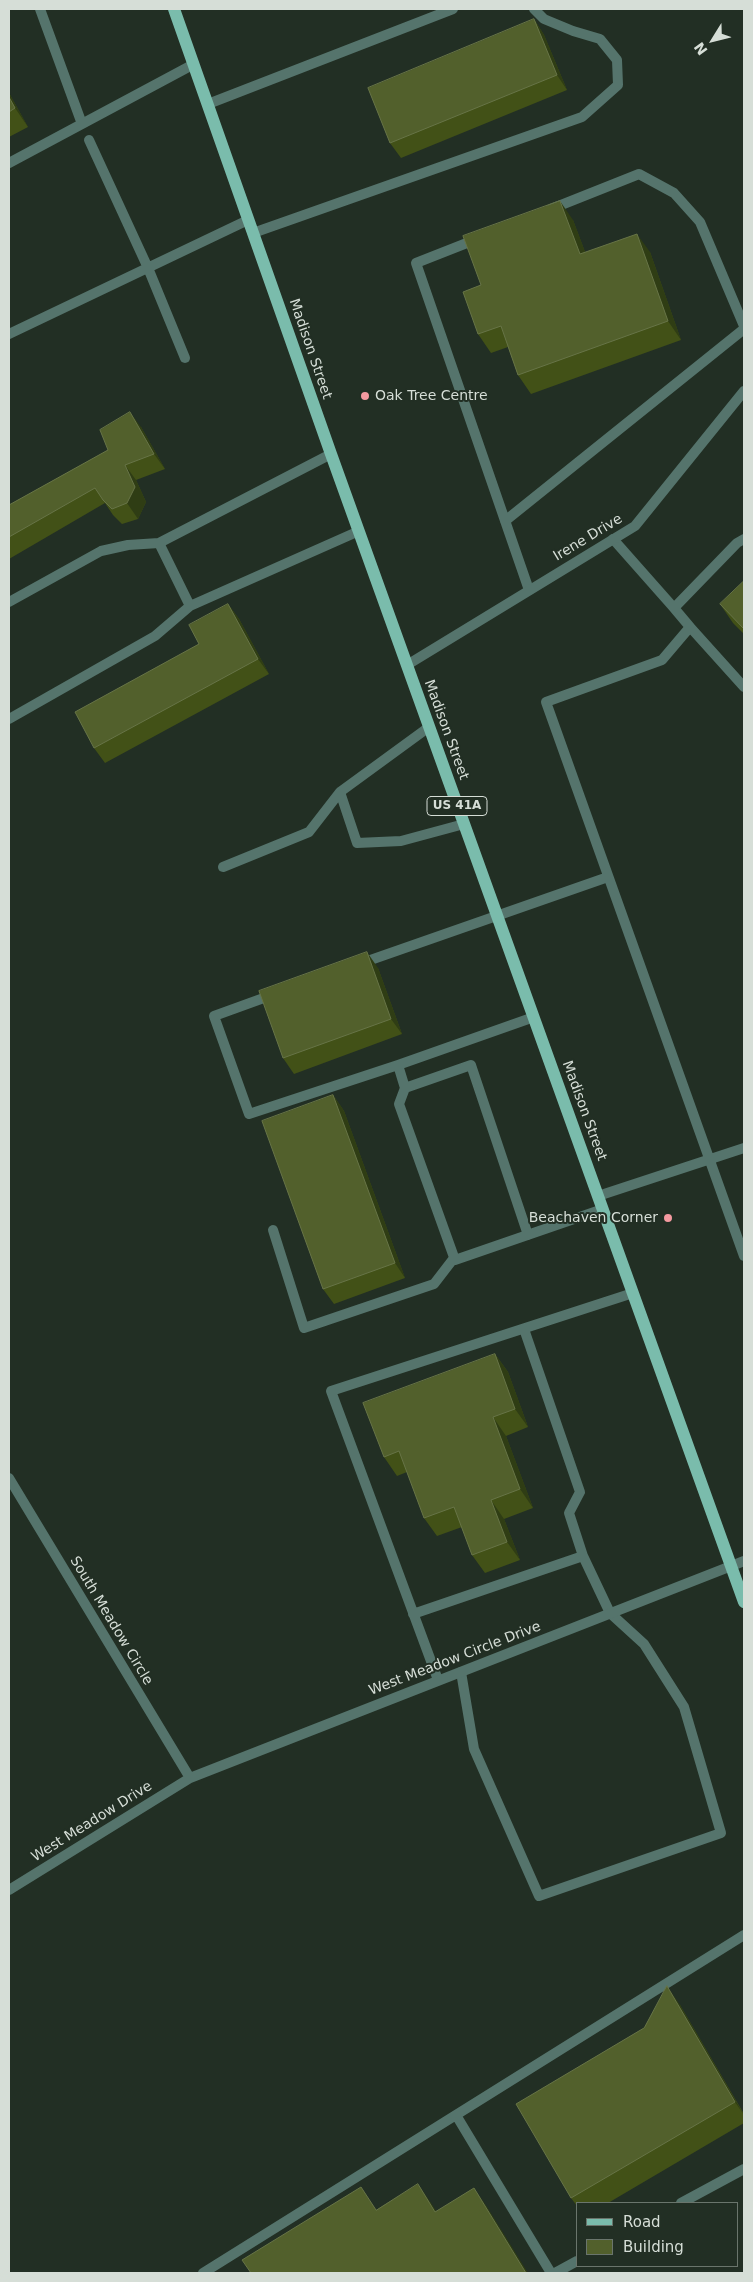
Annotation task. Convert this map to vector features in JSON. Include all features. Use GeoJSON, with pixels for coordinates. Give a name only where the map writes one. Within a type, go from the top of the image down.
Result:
{"type":"FeatureCollection","features":[{"type":"Feature","properties":{"kind":"main road","name":"Madison Street"},"geometry":{"type":"LineString","coordinates":[[174,9],[406,664],[744,1602]]}},
{"type":"Feature","properties":{"kind":"street"},"geometry":{"type":"LineString","coordinates":[[40,9],[82,124]]}},
{"type":"Feature","properties":{"kind":"street"},"geometry":{"type":"LineString","coordinates":[[208,104],[453,9]]}},
{"type":"Feature","properties":{"kind":"street"},"geometry":{"type":"LineString","coordinates":[[253,233],[582,117],[618,85],[616,60],[600,39],[573,31],[544,19],[534,9]]}},
{"type":"Feature","properties":{"kind":"street"},"geometry":{"type":"LineString","coordinates":[[9,163],[194,64]]}},
{"type":"Feature","properties":{"kind":"street"},"geometry":{"type":"LineString","coordinates":[[89,140],[148,268],[184,358]]}},
{"type":"Feature","properties":{"kind":"street"},"geometry":{"type":"LineString","coordinates":[[505,521],[744,327],[700,222],[674,193],[639,174],[537,215]]}},
{"type":"Feature","properties":{"kind":"street"},"geometry":{"type":"LineString","coordinates":[[9,334],[248,220]]}},
{"type":"Feature","properties":{"kind":"street"},"geometry":{"type":"LineString","coordinates":[[491,233],[416,263],[529,590]]}},
{"type":"Feature","properties":{"kind":"street","name":"Irene Drive"},"geometry":{"type":"LineString","coordinates":[[406,664],[635,526],[744,391]]}},
{"type":"Feature","properties":{"kind":"street"},"geometry":{"type":"LineString","coordinates":[[9,602],[101,551],[128,545],[160,543],[331,454]]}},
{"type":"Feature","properties":{"kind":"street"},"geometry":{"type":"LineString","coordinates":[[9,719],[155,636],[190,606],[359,531]]}},
{"type":"Feature","properties":{"kind":"street"},"geometry":{"type":"LineString","coordinates":[[613,539],[744,687]]}},
{"type":"Feature","properties":{"kind":"street"},"geometry":{"type":"LineString","coordinates":[[674,608],[737,543],[744,539]]}},
{"type":"Feature","properties":{"kind":"street"},"geometry":{"type":"LineString","coordinates":[[160,543],[190,606]]}},
{"type":"Feature","properties":{"kind":"street"},"geometry":{"type":"LineString","coordinates":[[690,627],[662,660],[546,702],[744,1256]]}},
{"type":"Feature","properties":{"kind":"street"},"geometry":{"type":"LineString","coordinates":[[223,867],[310,832],[340,792],[429,727]]}},
{"type":"Feature","properties":{"kind":"street"},"geometry":{"type":"LineString","coordinates":[[340,792],[357,843],[400,841],[464,824]]}},
{"type":"Feature","properties":{"kind":"street"},"geometry":{"type":"LineString","coordinates":[[351,967],[608,877]]}},
{"type":"Feature","properties":{"kind":"street"},"geometry":{"type":"LineString","coordinates":[[278,993],[214,1016],[248,1114],[398,1065],[534,1017]]}},
{"type":"Feature","properties":{"kind":"street"},"geometry":{"type":"LineString","coordinates":[[398,1065],[405,1088],[399,1104],[454,1258]]}},
{"type":"Feature","properties":{"kind":"street"},"geometry":{"type":"LineString","coordinates":[[405,1088],[471,1065],[528,1235]]}},
{"type":"Feature","properties":{"kind":"street"},"geometry":{"type":"LineString","coordinates":[[598,1196],[744,1148]]}},
{"type":"Feature","properties":{"kind":"street"},"geometry":{"type":"LineString","coordinates":[[454,1258],[455,1260],[602,1209]]}},
{"type":"Feature","properties":{"kind":"street"},"geometry":{"type":"LineString","coordinates":[[273,1230],[304,1328],[434,1284],[454,1258]]}},
{"type":"Feature","properties":{"kind":"street"},"geometry":{"type":"LineString","coordinates":[[438,1680],[331,1391],[633,1294]]}},
{"type":"Feature","properties":{"kind":"street"},"geometry":{"type":"LineString","coordinates":[[461,1672],[474,1749],[539,1896],[721,1833],[684,1707],[644,1644],[610,1613],[584,1556],[569,1513],[580,1492],[524,1329]]}},
{"type":"Feature","properties":{"kind":"street","name":"South Meadow Circle"},"geometry":{"type":"LineString","coordinates":[[9,1478],[190,1778]]}},
{"type":"Feature","properties":{"kind":"street"},"geometry":{"type":"LineString","coordinates":[[413,1614],[584,1556]]}},
{"type":"Feature","properties":{"kind":"street","name":"West Meadow Circle Drive"},"geometry":{"type":"LineString","coordinates":[[190,1778],[744,1561]]}},
{"type":"Feature","properties":{"kind":"street","name":"West Meadow Drive"},"geometry":{"type":"LineString","coordinates":[[9,1890],[190,1778]]}},
{"type":"Feature","properties":{"kind":"street"},"geometry":{"type":"LineString","coordinates":[[204,2273],[744,1935]]}},
{"type":"Feature","properties":{"kind":"street"},"geometry":{"type":"LineString","coordinates":[[456,2115],[553,2273],[576,2262]]}},
{"type":"Feature","properties":{"kind":"street"},"geometry":{"type":"LineString","coordinates":[[684,2202],[744,2169]]}},
{"type":"Feature","properties":{"kind":"building"},"geometry":{"type":"Polygon","coordinates":[[[534,19],[557,75],[390,143],[368,88],[534,19]]]}},
{"type":"Feature","properties":{"kind":"building"},"geometry":{"type":"Polygon","coordinates":[[[9,97],[15,108],[9,112],[9,97]]]}},
{"type":"Feature","properties":{"kind":"building"},"geometry":{"type":"Polygon","coordinates":[[[560,201],[580,254],[637,234],[668,321],[518,375],[501,326],[478,334],[463,292],[481,285],[463,236],[560,201]]]}},
{"type":"Feature","properties":{"kind":"building"},"geometry":{"type":"Polygon","coordinates":[[[130,412],[154,454],[125,465],[135,487],[127,503],[112,509],[95,488],[9,537],[9,505],[108,450],[100,430],[130,412]]]}},
{"type":"Feature","properties":{"kind":"building"},"geometry":{"type":"Polygon","coordinates":[[[744,581],[744,629],[720,604],[744,581]]]}},
{"type":"Feature","properties":{"kind":"building"},"geometry":{"type":"Polygon","coordinates":[[[228,604],[258,659],[94,748],[75,712],[199,644],[189,625],[228,604]]]}},
{"type":"Feature","properties":{"kind":"building"},"geometry":{"type":"Polygon","coordinates":[[[367,952],[391,1019],[283,1058],[259,991],[367,952]]]}},
{"type":"Feature","properties":{"kind":"building"},"geometry":{"type":"Polygon","coordinates":[[[333,1095],[395,1263],[323,1289],[262,1121],[333,1095]]]}},
{"type":"Feature","properties":{"kind":"building"},"geometry":{"type":"Polygon","coordinates":[[[495,1354],[515,1409],[493,1417],[520,1489],[491,1500],[507,1542],[472,1555],[454,1507],[424,1518],[399,1451],[384,1457],[363,1403],[495,1354]]]}},
{"type":"Feature","properties":{"kind":"building"},"geometry":{"type":"Polygon","coordinates":[[[667,1986],[735,2102],[571,2198],[516,2104],[644,2028],[667,1986]]]}},
{"type":"Feature","properties":{"kind":"building"},"geometry":{"type":"Polygon","coordinates":[[[418,2184],[435,2212],[474,2188],[526,2273],[251,2273],[242,2260],[361,2187],[376,2210],[418,2184]]]}},
{"type":"Feature","properties":{"kind":"place","name":"Oak Tree Centre"},"geometry":{"type":"Point","coordinates":[365,396]}},
{"type":"Feature","properties":{"kind":"place","name":"Beachaven Corner"},"geometry":{"type":"Point","coordinates":[668,1218]}}]}
